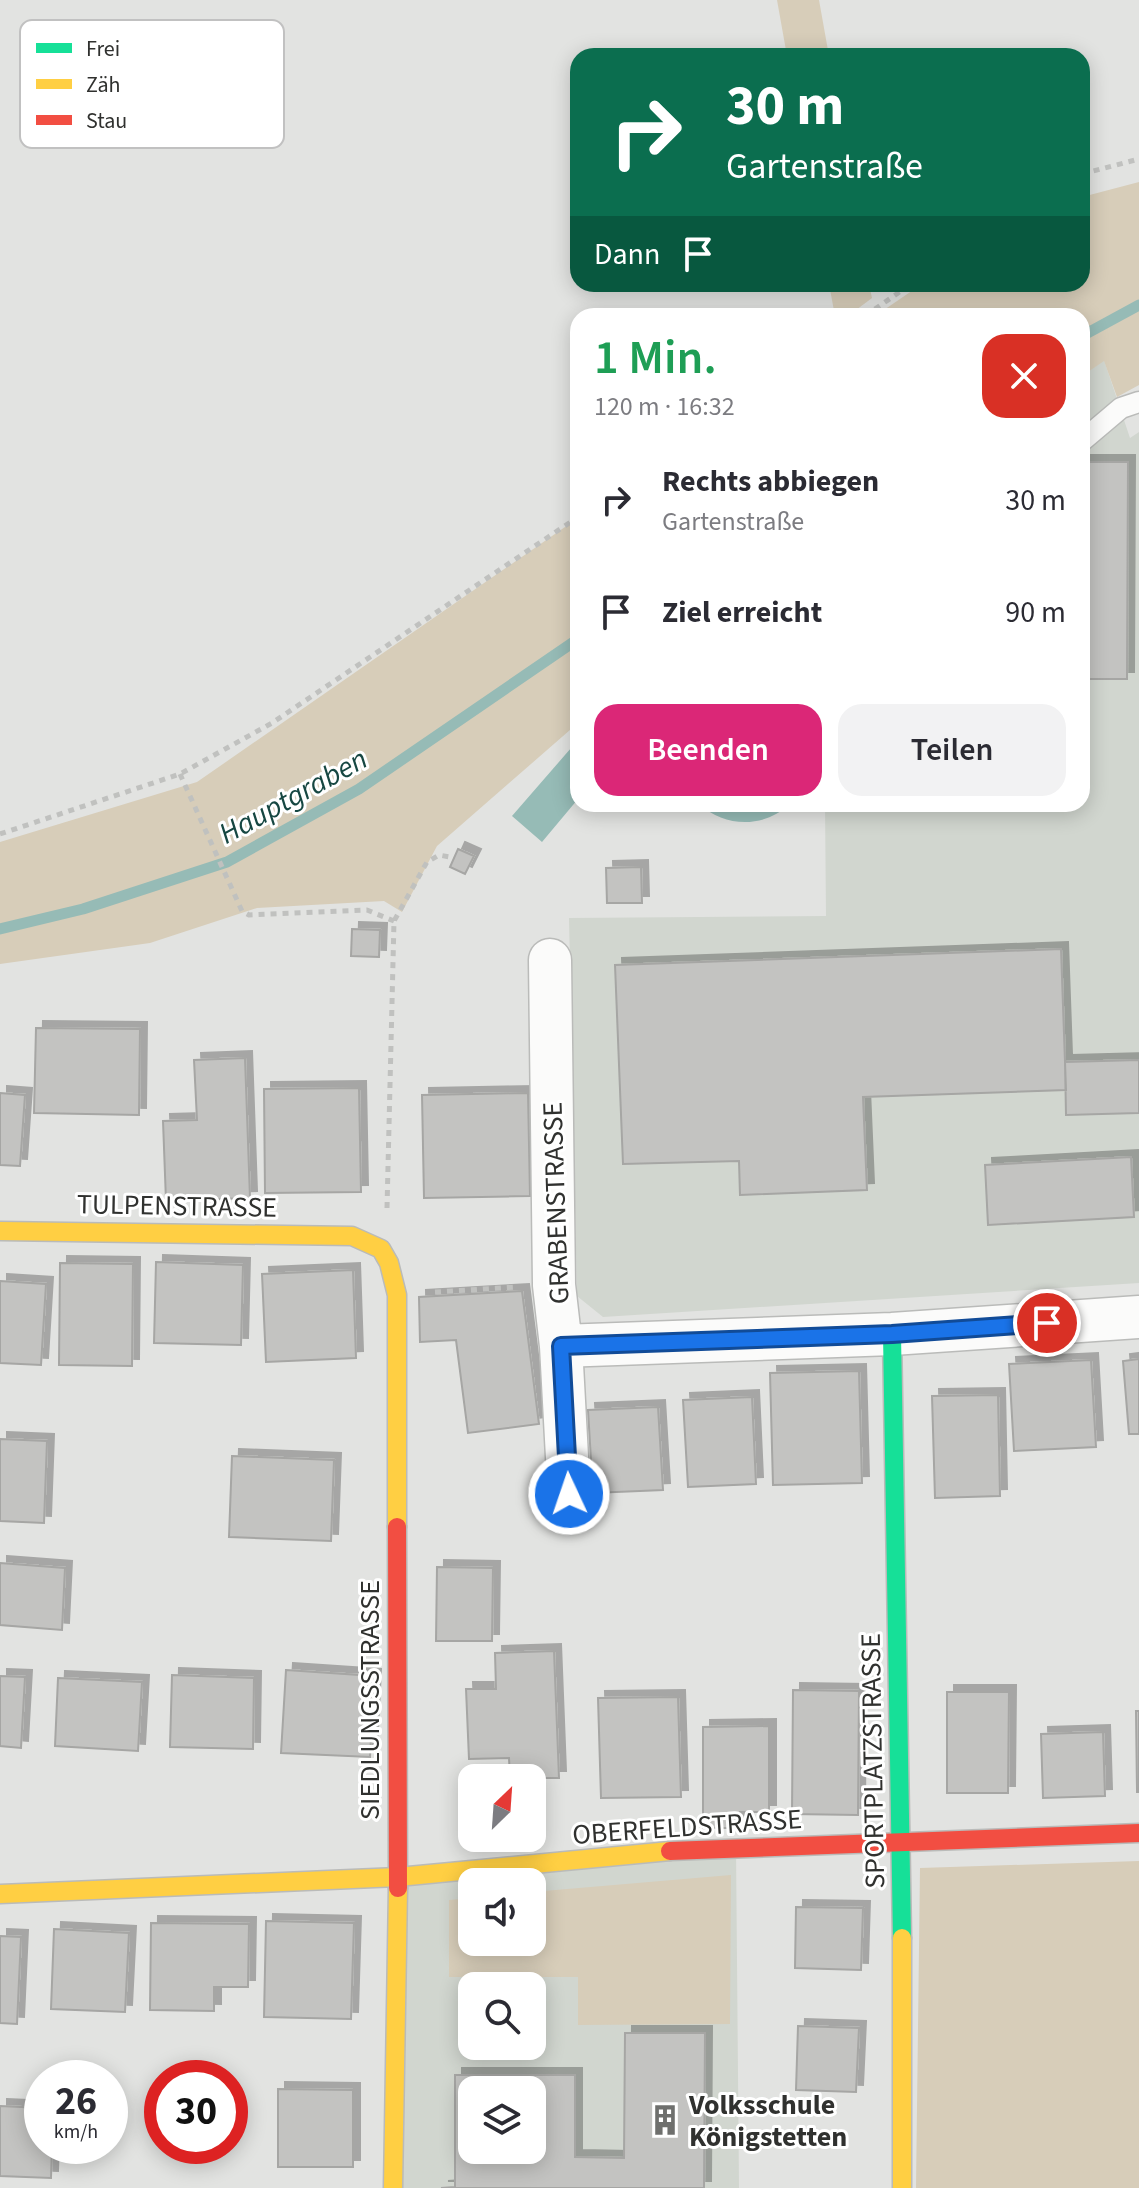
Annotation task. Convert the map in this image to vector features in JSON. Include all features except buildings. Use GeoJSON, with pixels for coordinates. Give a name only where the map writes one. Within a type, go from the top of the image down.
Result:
{"type":"FeatureCollection","features":[{"type":"Feature","properties":{"kind":"street","name":"GRABENSTRASSE"},"geometry":{"type":"LineString","coordinates":[[550,960],[554,1285],[561,1346],[569,1494]]}},
{"type":"Feature","properties":{"kind":"street","name":"TULPENSTRASSE"},"geometry":{"type":"LineString","coordinates":[[0,1231],[352,1236],[375,1241],[386,1253]]}},
{"type":"Feature","properties":{"kind":"street","name":"SIEDLUNGSSTRASSE"},"geometry":{"type":"LineString","coordinates":[[386,1253],[397,1295],[398,1877],[393,2188]]}},
{"type":"Feature","properties":{"kind":"street"},"geometry":{"type":"LineString","coordinates":[[561,1346],[892,1334],[1139,1317]]}},
{"type":"Feature","properties":{"kind":"street","name":"SPORTPLATZSTRASSE"},"geometry":{"type":"LineString","coordinates":[[892,1334],[902,1842],[902,2188]]}},
{"type":"Feature","properties":{"kind":"street","name":"OBERFELDSTRASSE"},"geometry":{"type":"LineString","coordinates":[[0,1894],[398,1877],[684,1850],[1139,1833]]}},
{"type":"Feature","properties":{"kind":"lane"},"geometry":{"type":"LineString","coordinates":[[1090,434],[1121,408],[1139,402]]}},
{"type":"Feature","properties":{"kind":"path"},"geometry":{"type":"LineString","coordinates":[[1090,172],[1139,159]]}},
{"type":"Feature","properties":{"kind":"path"},"geometry":{"type":"LineString","coordinates":[[876,308],[900,292]]}},
{"type":"Feature","properties":{"kind":"path"},"geometry":{"type":"LineString","coordinates":[[0,834],[180,774],[272,723],[570,522]]}},
{"type":"Feature","properties":{"kind":"path"},"geometry":{"type":"LineString","coordinates":[[180,774],[235,898],[249,915],[367,910],[394,921]]}},
{"type":"Feature","properties":{"kind":"path"},"geometry":{"type":"LineString","coordinates":[[386,1253],[394,921],[427,862],[439,855],[450,857]]}},
{"type":"Feature","properties":{"kind":"path"},"geometry":{"type":"LineString","coordinates":[[397,1295],[554,1285]]}},
{"type":"Feature","properties":{"kind":"shaded area"},"geometry":{"type":"Polygon","coordinates":[[[777,0],[819,0],[828,48],[786,48],[777,0]]]}},
{"type":"Feature","properties":{"kind":"shaded area"},"geometry":{"type":"Polygon","coordinates":[[[1139,182],[1139,385],[1117,397],[1104,361],[1090,371],[1090,308],[887,308],[910,292],[1090,292],[1090,195],[1139,182]]]}},
{"type":"Feature","properties":{"kind":"shaded area"},"geometry":{"type":"Polygon","coordinates":[[[830,292],[871,292],[872,298],[859,308],[834,308],[830,292]]]}},
{"type":"Feature","properties":{"kind":"shaded area"},"geometry":{"type":"Polygon","coordinates":[[[1104,360],[1130,438],[1139,432],[1139,1283],[603,1317],[577,1296],[569,918],[826,916],[825,812],[1090,812],[1090,370],[1104,360]]]}},
{"type":"Feature","properties":{"kind":"shaded area"},"geometry":{"type":"Polygon","coordinates":[[[570,524],[570,730],[437,846],[402,912],[384,901],[257,908],[150,943],[0,964],[0,842],[197,782],[570,524]]]}},
{"type":"Feature","properties":{"kind":"shaded area"},"geometry":{"type":"Polygon","coordinates":[[[736,1848],[739,2188],[398,2188],[398,1877],[458,1872],[458,1956],[546,1956],[546,1868],[503,1868],[736,1848]]]}},
{"type":"Feature","properties":{"kind":"shaded area"},"geometry":{"type":"Polygon","coordinates":[[[1139,1861],[1139,2188],[916,2188],[920,1868],[1139,1861]]]}},
{"type":"Feature","properties":{"kind":"shaded area"},"geometry":{"type":"Polygon","coordinates":[[[731,1875],[730,2024],[578,2025],[578,1977],[546,1977],[546,1972],[458,1972],[458,1977],[449,1977],[449,1900],[458,1899],[458,1956],[546,1956],[546,1891],[731,1875]]]}},
{"type":"Feature","properties":{"kind":"water"},"geometry":{"type":"Polygon","coordinates":[[[570,749],[570,809],[542,842],[512,816],[570,749]]]}},
{"type":"Feature","properties":{"kind":"water"},"geometry":{"type":"Polygon","coordinates":[[[710,812],[780,812],[757,821],[721,818],[710,812]]]}},
{"type":"Feature","properties":{"kind":"waterway","name":"Hauptgraben"},"geometry":{"type":"LineString","coordinates":[[1090,332],[1139,305]]}},
{"type":"Feature","properties":{"kind":"waterway","name":"Hauptgraben"},"geometry":{"type":"LineString","coordinates":[[0,929],[83,909],[227,862],[359,789],[570,644]]}},
{"type":"Feature","properties":{"kind":"traffic: fast"},"geometry":{"type":"LineString","coordinates":[[892,1334],[902,1938]]}},
{"type":"Feature","properties":{"kind":"traffic: slow"},"geometry":{"type":"LineString","coordinates":[[0,1231],[352,1236],[381,1249],[389,1263],[397,1295],[397,1527]]}},
{"type":"Feature","properties":{"kind":"traffic: slow"},"geometry":{"type":"LineString","coordinates":[[0,1894],[398,1877],[670,1851]]}},
{"type":"Feature","properties":{"kind":"traffic: slow"},"geometry":{"type":"LineString","coordinates":[[393,2188],[398,1888]]}},
{"type":"Feature","properties":{"kind":"traffic: slow"},"geometry":{"type":"LineString","coordinates":[[902,1938],[902,2188]]}},
{"type":"Feature","properties":{"kind":"traffic: jam"},"geometry":{"type":"LineString","coordinates":[[397,1527],[398,1888]]}},
{"type":"Feature","properties":{"kind":"traffic: jam"},"geometry":{"type":"LineString","coordinates":[[670,1851],[1139,1833]]}},
{"type":"Feature","properties":{"kind":"place","name":"Volksschule Königstetten"},"geometry":{"type":"Point","coordinates":[665,2120]}},
{"type":"Feature","properties":{"kind":"route"},"geometry":{"type":"LineString","coordinates":[[569,1494],[561,1346],[892,1334],[1047,1323]]}}]}
